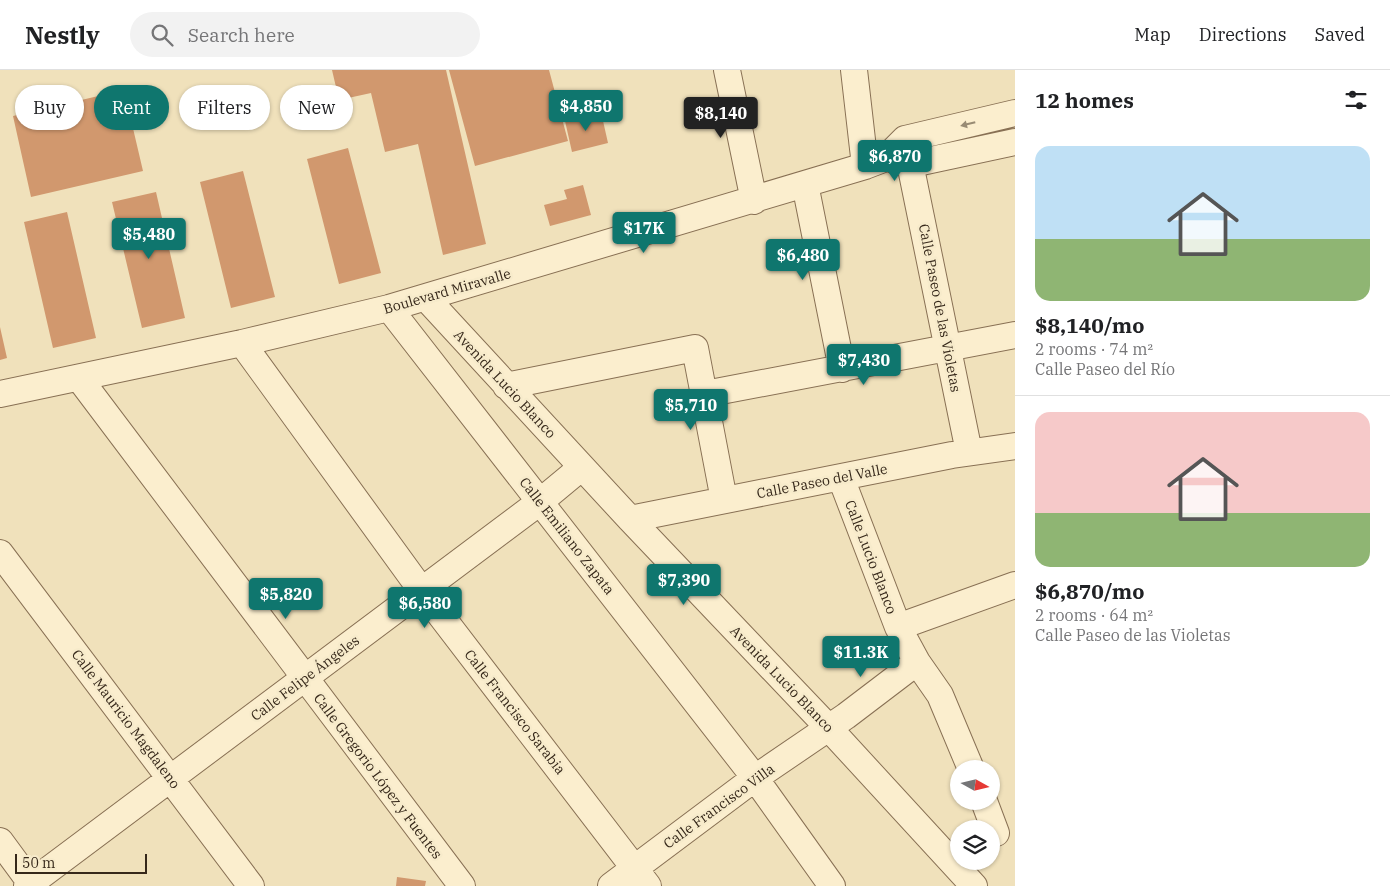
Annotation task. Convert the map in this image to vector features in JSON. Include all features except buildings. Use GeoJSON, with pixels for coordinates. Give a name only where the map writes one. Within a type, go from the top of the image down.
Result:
{"type":"FeatureCollection","features":[{"type":"Feature","properties":{"kind":"street"},"geometry":{"type":"LineString","coordinates":[[727,70],[754,200]]}},
{"type":"Feature","properties":{"kind":"street"},"geometry":{"type":"LineString","coordinates":[[854,70],[875,162]]}},
{"type":"Feature","properties":{"kind":"street"},"geometry":{"type":"LineString","coordinates":[[905,139],[1015,113]]}},
{"type":"Feature","properties":{"kind":"street","name":"Boulevard Miravalle"},"geometry":{"type":"LineString","coordinates":[[0,394],[242,344],[426,298],[875,162],[905,139]]}},
{"type":"Feature","properties":{"kind":"street","name":"Calle Paseo de las Violetas"},"geometry":{"type":"LineString","coordinates":[[905,139],[912,164],[969,452]]}},
{"type":"Feature","properties":{"kind":"street","name":"Boulevard Miravalle"},"geometry":{"type":"LineString","coordinates":[[875,162],[912,164],[1015,145]]}},
{"type":"Feature","properties":{"kind":"street"},"geometry":{"type":"LineString","coordinates":[[805,184],[842,369]]}},
{"type":"Feature","properties":{"kind":"street","name":"Avenida Lucio Blanco"},"geometry":{"type":"LineString","coordinates":[[426,298],[630,519],[829,728],[950,849]]}},
{"type":"Feature","properties":{"kind":"street","name":"Calle Emiliano Zapata"},"geometry":{"type":"LineString","coordinates":[[389,308],[755,778],[832,886]]}},
{"type":"Feature","properties":{"kind":"street"},"geometry":{"type":"LineString","coordinates":[[705,394],[948,350],[1015,335]]}},
{"type":"Feature","properties":{"kind":"street","name":"Calle Francisco Sarabia"},"geometry":{"type":"LineString","coordinates":[[242,344],[422,591],[641,877]]}},
{"type":"Feature","properties":{"kind":"street"},"geometry":{"type":"LineString","coordinates":[[506,386],[695,348],[724,500]]}},
{"type":"Feature","properties":{"kind":"street","name":"Calle Gregorio López y Fuentes"},"geometry":{"type":"LineString","coordinates":[[78,378],[462,886]]}},
{"type":"Feature","properties":{"kind":"street","name":"Calle Paseo del Valle"},"geometry":{"type":"LineString","coordinates":[[630,519],[969,452],[1015,446]]}},
{"type":"Feature","properties":{"kind":"street","name":"Calle Felipe Ángeles"},"geometry":{"type":"LineString","coordinates":[[31,885],[304,678],[541,502],[582,467]]}},
{"type":"Feature","properties":{"kind":"street","name":"Calle Lucio Blanco"},"geometry":{"type":"LineString","coordinates":[[841,478],[898,626],[917,662],[940,695],[951,715],[968,760]]}},
{"type":"Feature","properties":{"kind":"street","name":"Calle Mauricio Magdaleno"},"geometry":{"type":"LineString","coordinates":[[0,553],[251,886]]}},
{"type":"Feature","properties":{"kind":"street"},"geometry":{"type":"LineString","coordinates":[[898,626],[1015,585]]}},
{"type":"Feature","properties":{"kind":"street","name":"Calle Francisco Villa"},"geometry":{"type":"LineString","coordinates":[[611,886],[641,877],[755,778],[829,728],[917,662]]}},
{"type":"Feature","properties":{"kind":"street"},"geometry":{"type":"LineString","coordinates":[[989,810],[1001,832]]}},
{"type":"Feature","properties":{"kind":"street"},"geometry":{"type":"LineString","coordinates":[[0,841],[31,885]]}},
{"type":"Feature","properties":{"kind":"street","name":"Avenida Lucio Blanco"},"geometry":{"type":"LineString","coordinates":[[964,870],[974,886]]}}]}
